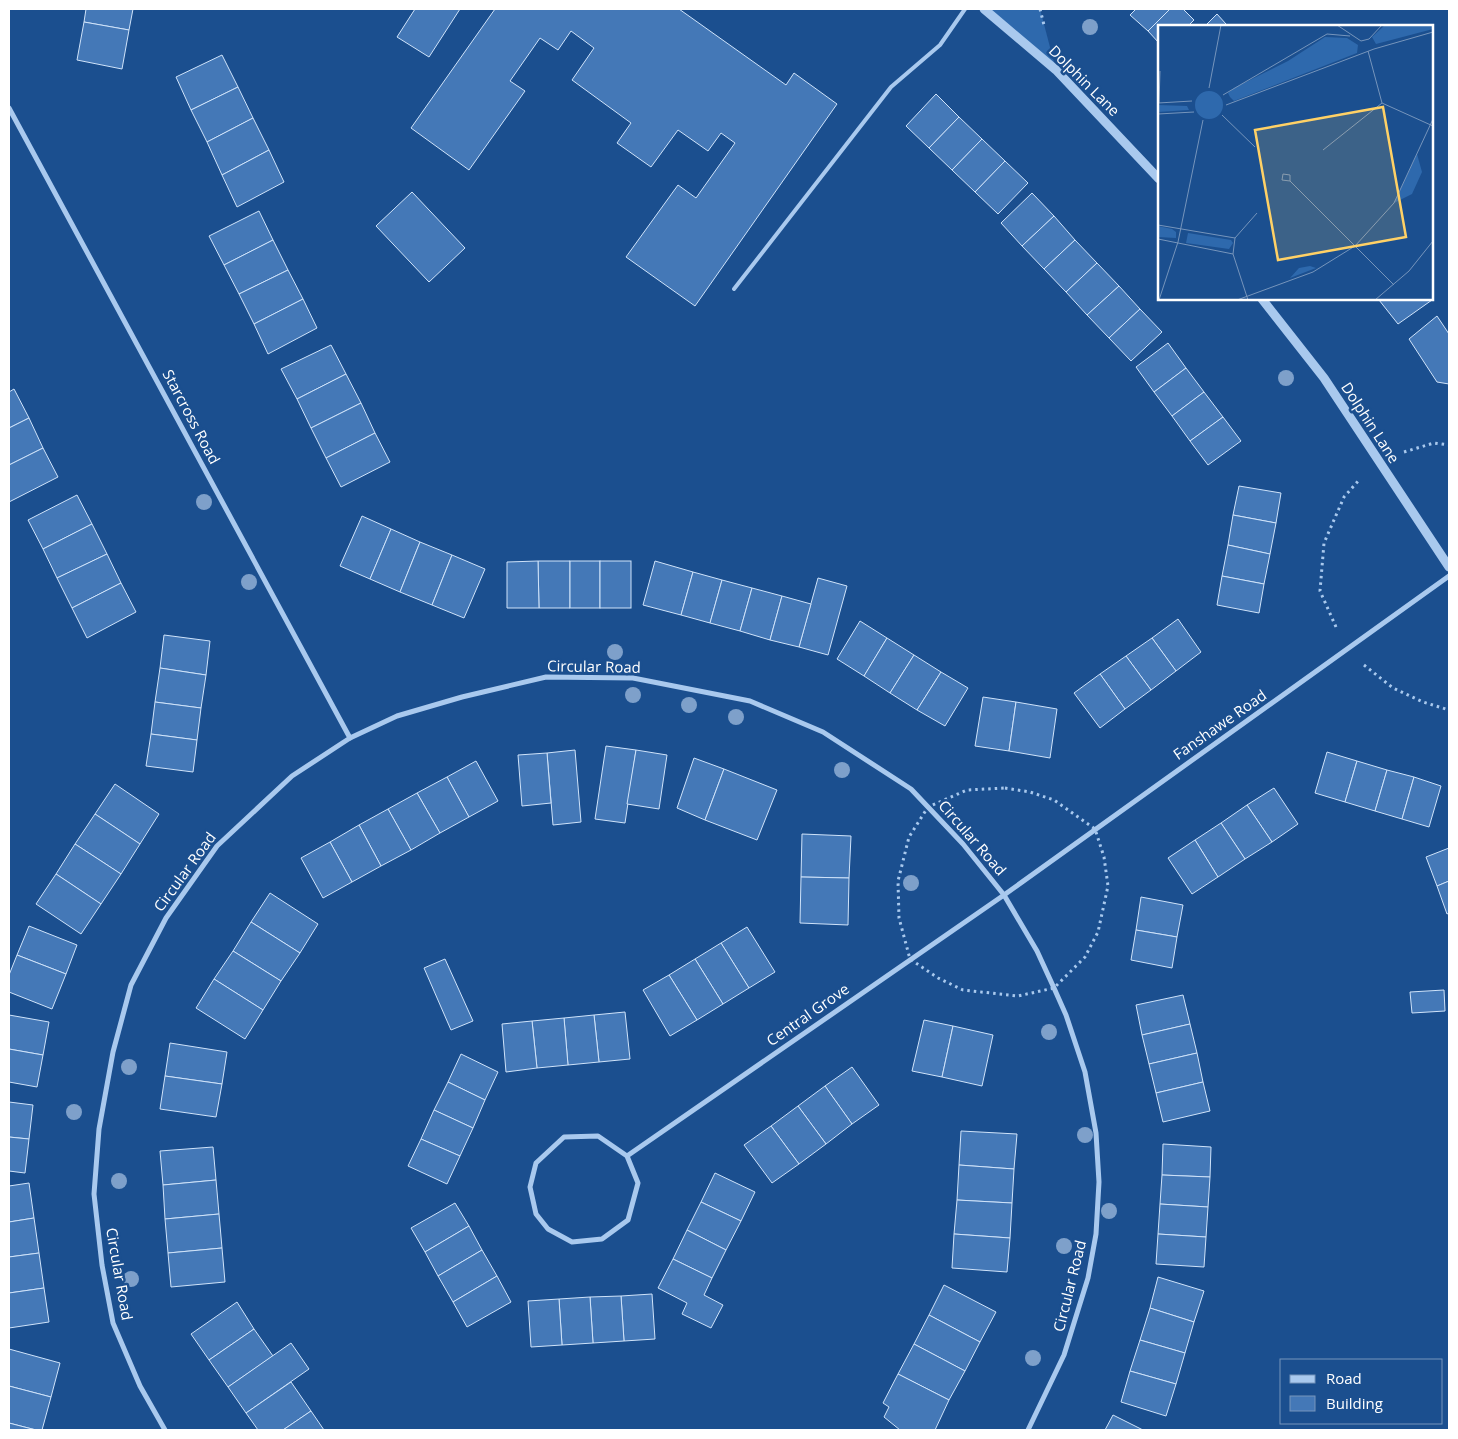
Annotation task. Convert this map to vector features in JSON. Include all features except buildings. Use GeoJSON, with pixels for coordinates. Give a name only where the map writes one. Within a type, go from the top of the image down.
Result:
{"type":"FeatureCollection","features":[{"type":"Feature","properties":{"kind":"street","name":"Dolphin Lane"},"geometry":{"type":"LineString","coordinates":[[984,9],[1056,70],[1158,178]]}},
{"type":"Feature","properties":{"kind":"street","name":"Starcross Road"},"geometry":{"type":"LineString","coordinates":[[9,108],[350,738]]}},
{"type":"Feature","properties":{"kind":"street","name":"Dolphin Lane"},"geometry":{"type":"LineString","coordinates":[[1263,300],[1324,378],[1449,567]]}},
{"type":"Feature","properties":{"kind":"street","name":"Fanshawe Road"},"geometry":{"type":"LineString","coordinates":[[1004,894],[1449,576]]}},
{"type":"Feature","properties":{"kind":"street","name":"Circular Road"},"geometry":{"type":"LineString","coordinates":[[164,1430],[140,1386],[113,1323],[102,1265],[94,1194],[99,1129],[113,1052],[131,985],[166,918],[217,846],[292,776],[350,738],[397,716],[462,697],[546,677],[633,678],[750,701],[822,732],[911,789],[964,844],[1004,894],[1037,951],[1066,1015],[1085,1072],[1096,1133],[1100,1182],[1096,1234],[1088,1278],[1064,1356],[1028,1430]]}},
{"type":"Feature","properties":{"kind":"street","name":"Central Grove"},"geometry":{"type":"LineString","coordinates":[[627,1156],[1004,894]]}},
{"type":"Feature","properties":{"kind":"street"},"geometry":{"type":"LineString","coordinates":[[598,1136],[627,1156],[638,1183],[628,1220],[602,1239],[572,1242],[548,1229],[536,1214],[530,1187],[536,1162],[564,1137],[598,1136]]}},
{"type":"Feature","properties":{"kind":"lane"},"geometry":{"type":"LineString","coordinates":[[734,289],[891,87],[940,44],[965,9]]}},
{"type":"Feature","properties":{"kind":"path"},"geometry":{"type":"LineString","coordinates":[[1449,445],[1434,443],[1378,460],[1344,497],[1324,543],[1320,591],[1346,651],[1393,688],[1423,702],[1449,710]]}},
{"type":"Feature","properties":{"kind":"shaded area"},"geometry":{"type":"Polygon","coordinates":[[[984,9],[1040,9],[1056,70],[984,9]]]}}]}
